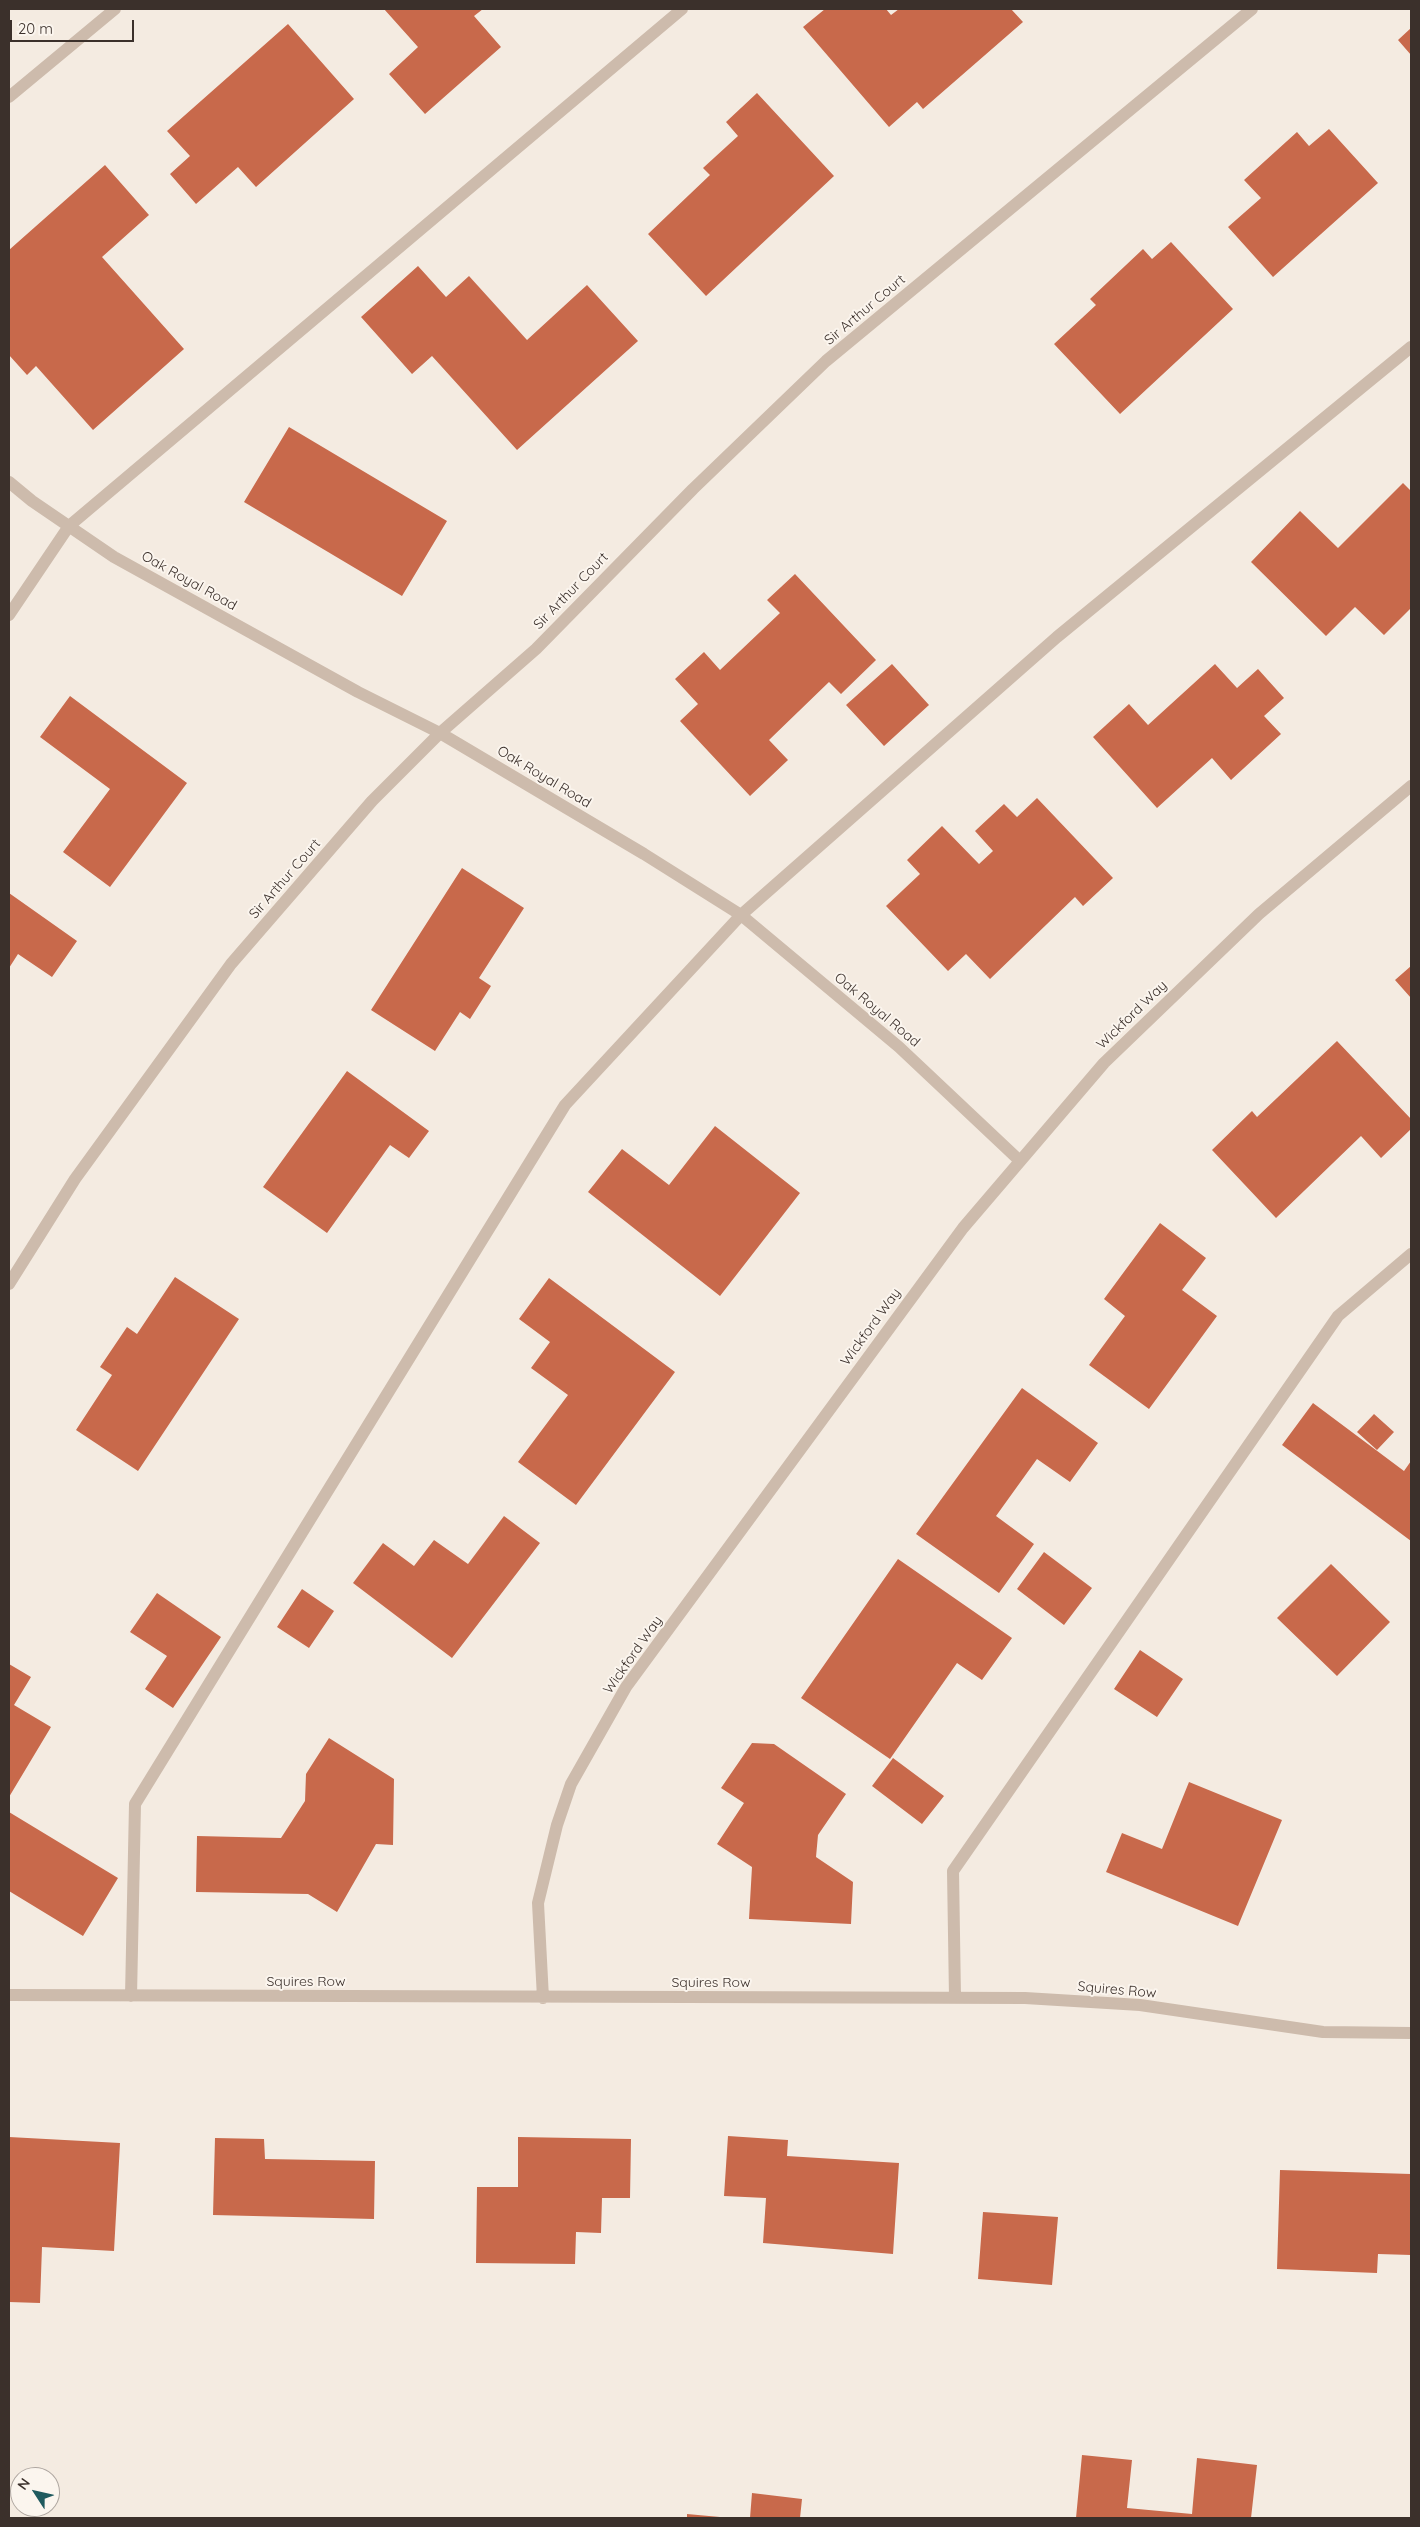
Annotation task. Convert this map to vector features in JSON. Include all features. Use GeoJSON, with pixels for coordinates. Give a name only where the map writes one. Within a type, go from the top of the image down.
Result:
{"type":"FeatureCollection","features":[{"type":"Feature","properties":{"kind":"street"},"geometry":{"type":"LineString","coordinates":[[9,97],[115,9]]}},
{"type":"Feature","properties":{"kind":"street"},"geometry":{"type":"LineString","coordinates":[[9,615],[69,526],[682,9]]}},
{"type":"Feature","properties":{"kind":"street","name":"Sir Arthur Court"},"geometry":{"type":"LineString","coordinates":[[9,1284],[75,1179],[231,964],[372,801],[440,733],[536,649],[693,489],[826,361],[1252,9]]}},
{"type":"Feature","properties":{"kind":"street"},"geometry":{"type":"LineString","coordinates":[[131,1996],[135,1804],[565,1105],[741,915],[1057,637],[1411,347]]}},
{"type":"Feature","properties":{"kind":"street","name":"Oak Royal Road"},"geometry":{"type":"LineString","coordinates":[[9,482],[32,501],[123,562],[358,692],[440,733],[644,854],[741,915],[899,1047],[1020,1161]]}},
{"type":"Feature","properties":{"kind":"street","name":"Wickford Way"},"geometry":{"type":"LineString","coordinates":[[543,1998],[538,1903],[557,1825],[571,1784],[626,1687],[963,1228],[1104,1063],[1252,921],[1411,786]]}},
{"type":"Feature","properties":{"kind":"street"},"geometry":{"type":"LineString","coordinates":[[955,1998],[953,1871],[1338,1316],[1411,1254]]}},
{"type":"Feature","properties":{"kind":"street","name":"Squires Row"},"geometry":{"type":"LineString","coordinates":[[9,1995],[1025,1998],[1140,2005],[1323,2032],[1411,2033]]}},
{"type":"Feature","properties":{"kind":"building"},"geometry":{"type":"Polygon","coordinates":[[[384,9],[483,9],[474,16],[501,47],[425,114],[389,74],[418,47],[384,9]]]}},
{"type":"Feature","properties":{"kind":"building"},"geometry":{"type":"Polygon","coordinates":[[[825,9],[886,9],[891,15],[899,9],[1011,9],[1023,22],[923,109],[917,102],[889,127],[803,27],[825,9]]]}},
{"type":"Feature","properties":{"kind":"building"},"geometry":{"type":"Polygon","coordinates":[[[288,24],[354,99],[256,187],[238,167],[196,204],[170,174],[190,156],[167,131],[288,24]]]}},
{"type":"Feature","properties":{"kind":"building"},"geometry":{"type":"Polygon","coordinates":[[[1411,28],[1411,55],[1398,40],[1411,28]]]}},
{"type":"Feature","properties":{"kind":"building"},"geometry":{"type":"Polygon","coordinates":[[[757,93],[834,176],[706,296],[648,234],[710,175],[703,168],[738,136],[726,122],[757,93]]]}},
{"type":"Feature","properties":{"kind":"building"},"geometry":{"type":"Polygon","coordinates":[[[1329,129],[1378,183],[1273,277],[1228,227],[1261,198],[1244,180],[1297,132],[1309,146],[1329,129]]]}},
{"type":"Feature","properties":{"kind":"building"},"geometry":{"type":"Polygon","coordinates":[[[105,165],[149,215],[102,257],[184,349],[93,430],[36,366],[27,375],[9,355],[9,250],[105,165]]]}},
{"type":"Feature","properties":{"kind":"building"},"geometry":{"type":"Polygon","coordinates":[[[1171,242],[1233,309],[1120,414],[1054,344],[1096,305],[1090,299],[1143,249],[1152,259],[1171,242]]]}},
{"type":"Feature","properties":{"kind":"building"},"geometry":{"type":"Polygon","coordinates":[[[418,266],[446,297],[469,276],[527,340],[587,285],[638,341],[517,450],[432,356],[412,374],[361,317],[418,266]]]}},
{"type":"Feature","properties":{"kind":"building"},"geometry":{"type":"Polygon","coordinates":[[[289,427],[447,521],[402,596],[244,502],[289,427]]]}},
{"type":"Feature","properties":{"kind":"building"},"geometry":{"type":"Polygon","coordinates":[[[1403,483],[1411,491],[1411,608],[1384,635],[1355,607],[1326,636],[1251,562],[1300,511],[1338,548],[1403,483]]]}},
{"type":"Feature","properties":{"kind":"building"},"geometry":{"type":"Polygon","coordinates":[[[795,574],[876,660],[841,694],[829,682],[769,740],[788,760],[750,796],[680,721],[698,704],[675,679],[704,652],[720,670],[780,613],[767,600],[795,574]]]}},
{"type":"Feature","properties":{"kind":"building"},"geometry":{"type":"Polygon","coordinates":[[[892,664],[929,705],[884,746],[846,705],[892,664]]]}},
{"type":"Feature","properties":{"kind":"building"},"geometry":{"type":"Polygon","coordinates":[[[1215,664],[1237,688],[1258,669],[1284,698],[1264,716],[1281,734],[1231,780],[1212,758],[1157,808],[1093,737],[1129,704],[1148,725],[1215,664]]]}},
{"type":"Feature","properties":{"kind":"building"},"geometry":{"type":"Polygon","coordinates":[[[70,696],[187,783],[110,887],[63,852],[110,789],[40,737],[70,696]]]}},
{"type":"Feature","properties":{"kind":"building"},"geometry":{"type":"Polygon","coordinates":[[[1037,798],[1113,878],[1083,906],[1075,897],[990,979],[966,954],[948,971],[886,906],[920,874],[907,860],[942,826],[979,864],[993,851],[975,831],[1004,804],[1017,817],[1037,798]]]}},
{"type":"Feature","properties":{"kind":"building"},"geometry":{"type":"Polygon","coordinates":[[[462,868],[524,908],[479,978],[491,986],[470,1019],[460,1012],[435,1051],[371,1010],[462,868]]]}},
{"type":"Feature","properties":{"kind":"building"},"geometry":{"type":"Polygon","coordinates":[[[9,893],[77,941],[52,977],[18,954],[9,968],[9,893]]]}},
{"type":"Feature","properties":{"kind":"building"},"geometry":{"type":"Polygon","coordinates":[[[1411,966],[1411,998],[1395,980],[1411,966]]]}},
{"type":"Feature","properties":{"kind":"building"},"geometry":{"type":"Polygon","coordinates":[[[1337,1041],[1411,1119],[1411,1129],[1381,1158],[1361,1136],[1276,1218],[1212,1150],[1252,1111],[1257,1117],[1337,1041]]]}},
{"type":"Feature","properties":{"kind":"building"},"geometry":{"type":"Polygon","coordinates":[[[347,1071],[429,1131],[409,1158],[390,1145],[327,1233],[263,1187],[347,1071]]]}},
{"type":"Feature","properties":{"kind":"building"},"geometry":{"type":"Polygon","coordinates":[[[715,1126],[800,1193],[720,1296],[588,1192],[622,1149],[669,1185],[715,1126]]]}},
{"type":"Feature","properties":{"kind":"building"},"geometry":{"type":"Polygon","coordinates":[[[1160,1223],[1206,1258],[1182,1290],[1217,1316],[1149,1409],[1089,1365],[1125,1316],[1104,1299],[1160,1223]]]}},
{"type":"Feature","properties":{"kind":"building"},"geometry":{"type":"Polygon","coordinates":[[[175,1277],[239,1319],[138,1471],[76,1430],[112,1375],[100,1367],[127,1327],[137,1334],[175,1277]]]}},
{"type":"Feature","properties":{"kind":"building"},"geometry":{"type":"Polygon","coordinates":[[[549,1278],[675,1372],[576,1505],[518,1462],[568,1395],[531,1368],[550,1342],[519,1319],[549,1278]]]}},
{"type":"Feature","properties":{"kind":"building"},"geometry":{"type":"Polygon","coordinates":[[[1022,1388],[1098,1443],[1070,1482],[1037,1459],[996,1516],[1034,1544],[999,1593],[916,1534],[1022,1388]]]}},
{"type":"Feature","properties":{"kind":"building"},"geometry":{"type":"Polygon","coordinates":[[[1313,1403],[1404,1471],[1411,1461],[1411,1541],[1282,1445],[1313,1403]]]}},
{"type":"Feature","properties":{"kind":"building"},"geometry":{"type":"Polygon","coordinates":[[[1374,1414],[1394,1432],[1377,1450],[1357,1432],[1374,1414]]]}},
{"type":"Feature","properties":{"kind":"building"},"geometry":{"type":"Polygon","coordinates":[[[504,1516],[540,1543],[452,1658],[353,1583],[383,1543],[414,1566],[434,1540],[468,1564],[504,1516]]]}},
{"type":"Feature","properties":{"kind":"building"},"geometry":{"type":"Polygon","coordinates":[[[1044,1552],[1092,1588],[1064,1625],[1017,1589],[1044,1552]]]}},
{"type":"Feature","properties":{"kind":"building"},"geometry":{"type":"Polygon","coordinates":[[[898,1559],[1012,1638],[982,1680],[957,1663],[890,1759],[801,1698],[898,1559]]]}},
{"type":"Feature","properties":{"kind":"building"},"geometry":{"type":"Polygon","coordinates":[[[1331,1564],[1390,1622],[1337,1676],[1277,1618],[1331,1564]]]}},
{"type":"Feature","properties":{"kind":"building"},"geometry":{"type":"Polygon","coordinates":[[[302,1589],[334,1611],[309,1648],[277,1627],[302,1589]]]}},
{"type":"Feature","properties":{"kind":"building"},"geometry":{"type":"Polygon","coordinates":[[[157,1593],[221,1637],[173,1708],[145,1689],[167,1656],[130,1632],[157,1593]]]}},
{"type":"Feature","properties":{"kind":"building"},"geometry":{"type":"Polygon","coordinates":[[[1140,1650],[1183,1679],[1157,1717],[1114,1689],[1140,1650]]]}},
{"type":"Feature","properties":{"kind":"building"},"geometry":{"type":"Polygon","coordinates":[[[9,1664],[31,1677],[14,1705],[51,1727],[9,1797],[9,1664]]]}},
{"type":"Feature","properties":{"kind":"building"},"geometry":{"type":"Polygon","coordinates":[[[329,1738],[394,1779],[393,1845],[376,1844],[337,1912],[308,1894],[196,1892],[197,1836],[281,1838],[305,1801],[306,1774],[329,1738]]]}},
{"type":"Feature","properties":{"kind":"building"},"geometry":{"type":"Polygon","coordinates":[[[752,1743],[774,1744],[846,1794],[818,1835],[816,1857],[853,1882],[851,1924],[749,1919],[752,1867],[717,1844],[744,1803],[721,1788],[752,1743]]]}},
{"type":"Feature","properties":{"kind":"building"},"geometry":{"type":"Polygon","coordinates":[[[893,1758],[944,1796],[922,1824],[872,1786],[893,1758]]]}},
{"type":"Feature","properties":{"kind":"building"},"geometry":{"type":"Polygon","coordinates":[[[1189,1782],[1282,1820],[1238,1926],[1106,1872],[1122,1833],[1162,1849],[1189,1782]]]}},
{"type":"Feature","properties":{"kind":"building"},"geometry":{"type":"Polygon","coordinates":[[[9,1812],[118,1878],[83,1936],[9,1891],[9,1812]]]}},
{"type":"Feature","properties":{"kind":"building"},"geometry":{"type":"Polygon","coordinates":[[[728,2136],[788,2140],[787,2156],[899,2163],[893,2254],[763,2243],[766,2198],[724,2196],[728,2136]]]}},
{"type":"Feature","properties":{"kind":"building"},"geometry":{"type":"Polygon","coordinates":[[[9,2137],[120,2143],[114,2251],[42,2247],[40,2303],[9,2302],[9,2137]]]}},
{"type":"Feature","properties":{"kind":"building"},"geometry":{"type":"Polygon","coordinates":[[[518,2137],[631,2139],[630,2198],[602,2198],[601,2233],[576,2232],[575,2264],[476,2263],[477,2187],[518,2187],[518,2137]]]}},
{"type":"Feature","properties":{"kind":"building"},"geometry":{"type":"Polygon","coordinates":[[[215,2138],[264,2139],[265,2159],[375,2161],[374,2219],[213,2215],[215,2138]]]}},
{"type":"Feature","properties":{"kind":"building"},"geometry":{"type":"Polygon","coordinates":[[[1280,2170],[1411,2174],[1411,2255],[1378,2254],[1377,2273],[1277,2269],[1280,2170]]]}},
{"type":"Feature","properties":{"kind":"building"},"geometry":{"type":"Polygon","coordinates":[[[983,2212],[1058,2217],[1052,2285],[978,2279],[983,2212]]]}},
{"type":"Feature","properties":{"kind":"building"},"geometry":{"type":"Polygon","coordinates":[[[1082,2455],[1132,2460],[1127,2508],[1192,2514],[1197,2458],[1257,2465],[1251,2518],[1076,2518],[1082,2455]]]}},
{"type":"Feature","properties":{"kind":"building"},"geometry":{"type":"Polygon","coordinates":[[[752,2493],[802,2499],[800,2518],[750,2518],[752,2493]]]}},
{"type":"Feature","properties":{"kind":"building"},"geometry":{"type":"Polygon","coordinates":[[[687,2514],[720,2517],[720,2518],[687,2518],[687,2514]]]}}]}
